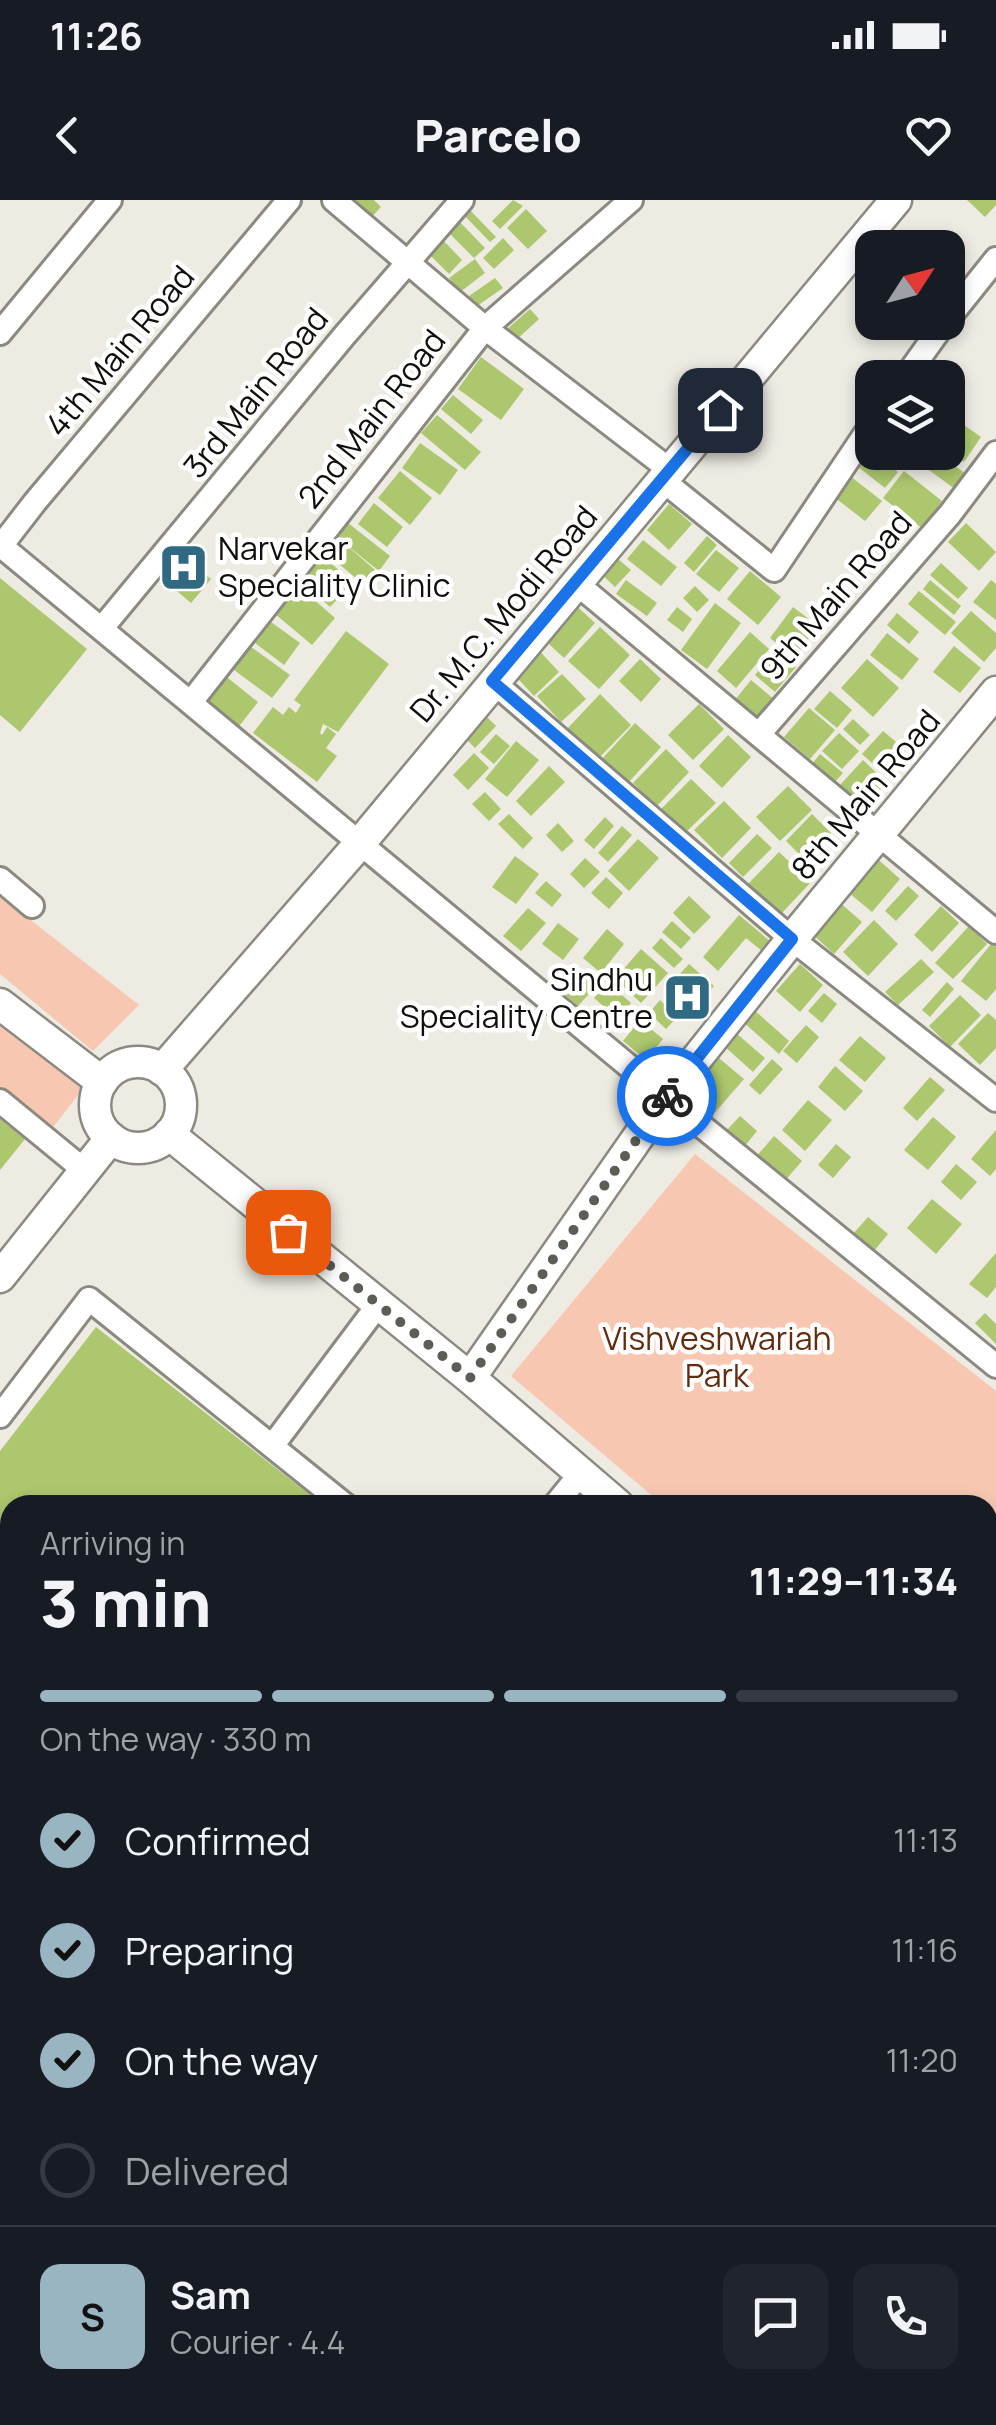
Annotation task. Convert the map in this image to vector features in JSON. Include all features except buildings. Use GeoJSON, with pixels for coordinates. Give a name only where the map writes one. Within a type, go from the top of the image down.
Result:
{"type":"FeatureCollection","features":[{"type":"Feature","properties":{"kind":"street"},"geometry":{"type":"LineString","coordinates":[[0,333],[110,200]]}},
{"type":"Feature","properties":{"kind":"street","name":"4th Main Road"},"geometry":{"type":"LineString","coordinates":[[1,545],[290,200]]}},
{"type":"Feature","properties":{"kind":"street"},"geometry":{"type":"LineString","coordinates":[[334,200],[666,474],[774,570],[855,449]]}},
{"type":"Feature","properties":{"kind":"street","name":"3rd Main Road"},"geometry":{"type":"LineString","coordinates":[[102,628],[462,200]]}},
{"type":"Feature","properties":{"kind":"street","name":"2nd Main Road"},"geometry":{"type":"LineString","coordinates":[[191,702],[485,328],[631,200]]}},
{"type":"Feature","properties":{"kind":"street","name":"Dr. M.C. Modi Road"},"geometry":{"type":"LineString","coordinates":[[162,1070],[361,842],[896,200]]}},
{"type":"Feature","properties":{"kind":"street"},"geometry":{"type":"LineString","coordinates":[[965,297],[996,259]]}},
{"type":"Feature","properties":{"kind":"street","name":"9th Main Road"},"geometry":{"type":"LineString","coordinates":[[760,733],[950,514],[996,453]]}},
{"type":"Feature","properties":{"kind":"street"},"geometry":{"type":"LineString","coordinates":[[1,545],[996,1366]]}},
{"type":"Feature","properties":{"kind":"street"},"geometry":{"type":"LineString","coordinates":[[576,583],[996,932]]}},
{"type":"Feature","properties":{"kind":"street"},"geometry":{"type":"LineString","coordinates":[[492,681],[792,939],[996,1100]]}},
{"type":"Feature","properties":{"kind":"street","name":"8th Main Road"},"geometry":{"type":"LineString","coordinates":[[470,1378],[666,1097],[996,692]]}},
{"type":"Feature","properties":{"kind":"street"},"geometry":{"type":"LineString","coordinates":[[0,880],[32,906]]}},
{"type":"Feature","properties":{"kind":"street"},"geometry":{"type":"LineString","coordinates":[[0,1004],[102,1082]]}},
{"type":"Feature","properties":{"kind":"street"},"geometry":{"type":"LineString","coordinates":[[131,1063],[162,1070],[179,1097],[177,1122],[169,1134],[151,1146],[127,1147],[111,1138],[99,1124],[95,1100],[102,1082],[111,1072],[131,1063]]}},
{"type":"Feature","properties":{"kind":"street"},"geometry":{"type":"LineString","coordinates":[[0,1101],[84,1170]]}},
{"type":"Feature","properties":{"kind":"street"},"geometry":{"type":"LineString","coordinates":[[169,1134],[470,1378],[606,1495]]}},
{"type":"Feature","properties":{"kind":"street"},"geometry":{"type":"LineString","coordinates":[[0,1277],[111,1138]]}},
{"type":"Feature","properties":{"kind":"street"},"geometry":{"type":"LineString","coordinates":[[0,1416],[89,1299],[333,1495]]}},
{"type":"Feature","properties":{"kind":"street"},"geometry":{"type":"LineString","coordinates":[[273,1445],[378,1305]]}},
{"type":"Feature","properties":{"kind":"street"},"geometry":{"type":"LineString","coordinates":[[564,1495],[581,1473]]}},
{"type":"Feature","properties":{"kind":"green space"},"geometry":{"type":"Polygon","coordinates":[[[0,896],[139,1005],[93,1051],[0,974],[0,896]]]}},
{"type":"Feature","properties":{"kind":"green space"},"geometry":{"type":"Polygon","coordinates":[[[0,1005],[90,1080],[50,1131],[0,1090],[0,1005]]]}},
{"type":"Feature","properties":{"kind":"green space","name":"Vishveshwariah Park"},"geometry":{"type":"Polygon","coordinates":[[[695,1154],[996,1391],[996,1495],[651,1495],[511,1376],[695,1154]]]}},
{"type":"Feature","properties":{"kind":"way so far"},"geometry":{"type":"LineString","coordinates":[[288,1232],[470,1378],[667,1096]]}},
{"type":"Feature","properties":{"kind":"place","name":"Narvekar Speciality Clinic"},"geometry":{"type":"Point","coordinates":[183,567]}},
{"type":"Feature","properties":{"kind":"place","name":"Sindhu Speciality Centre"},"geometry":{"type":"Point","coordinates":[688,998]}},
{"type":"Feature","properties":{"kind":"route"},"geometry":{"type":"LineString","coordinates":[[667,1096],[792,939],[492,681],[720,410]]}}]}
